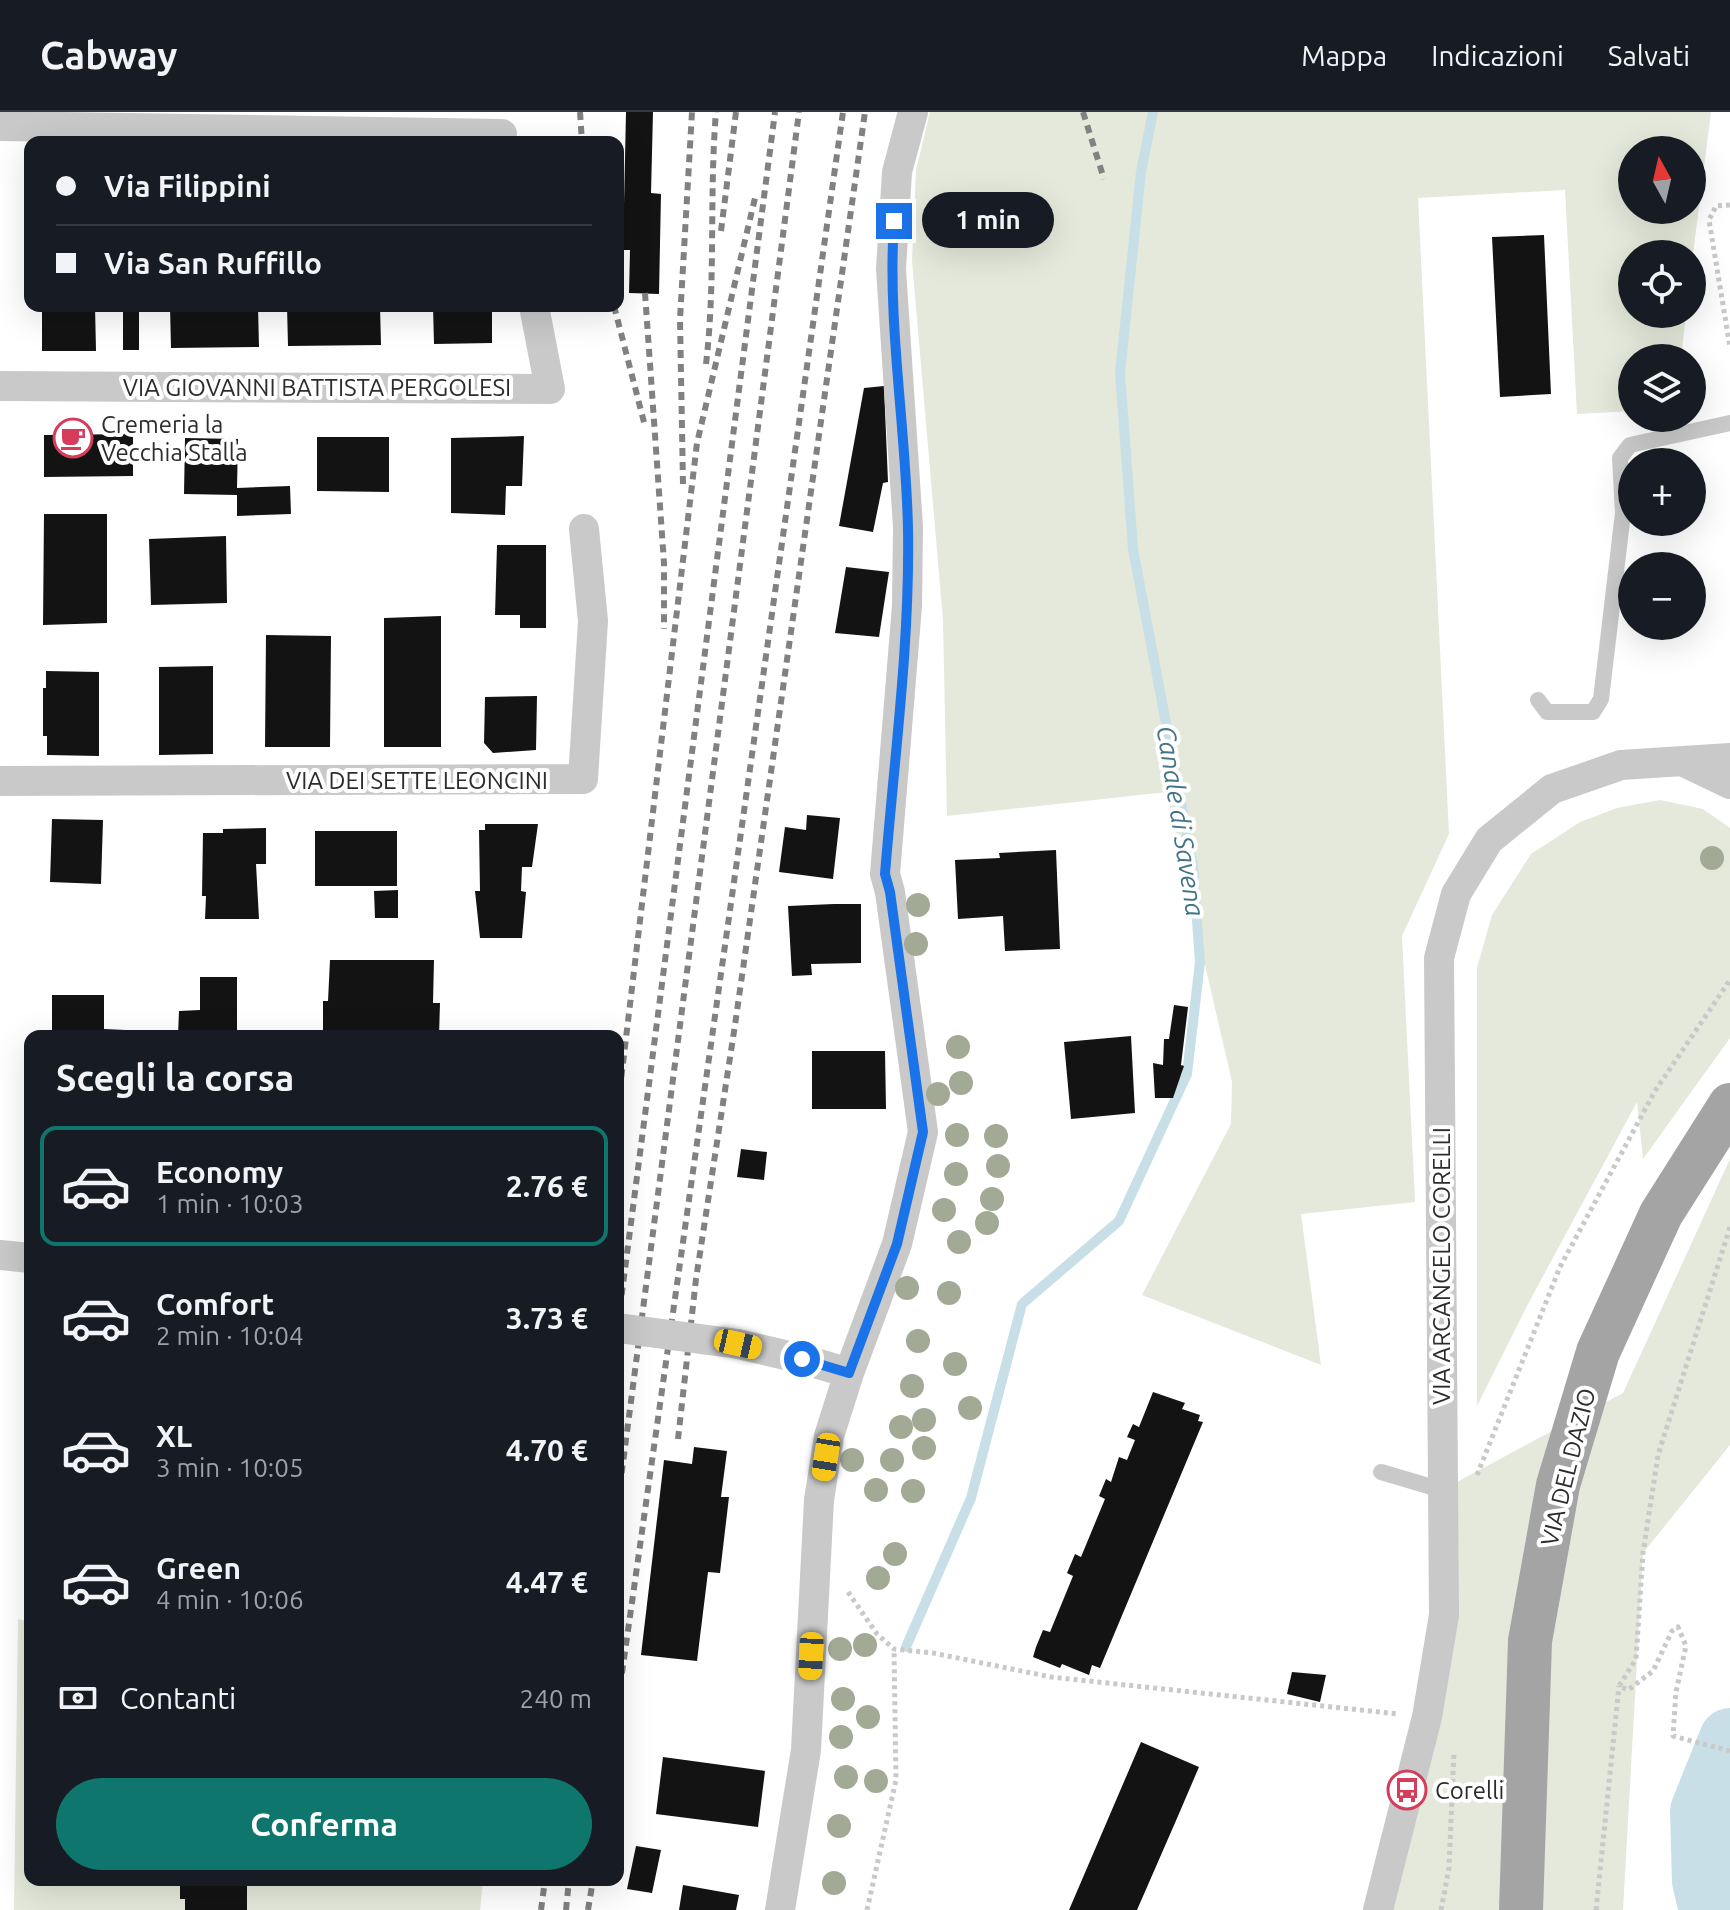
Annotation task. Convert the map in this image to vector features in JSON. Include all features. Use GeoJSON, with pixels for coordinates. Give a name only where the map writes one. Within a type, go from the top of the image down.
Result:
{"type":"FeatureCollection","features":[{"type":"Feature","properties":{"kind":"main road","name":"VIA DEL DAZIO"},"geometry":{"type":"LineString","coordinates":[[1521,1910],[1530,1641],[1558,1485],[1598,1352],[1661,1214],[1730,1105]]}},
{"type":"Feature","properties":{"kind":"street"},"geometry":{"type":"LineString","coordinates":[[780,1910],[806,1750],[819,1500],[829,1436],[897,1244],[923,1132],[885,874],[907,606],[908,527],[891,269],[897,172],[913,112]]}},
{"type":"Feature","properties":{"kind":"street"},"geometry":{"type":"LineString","coordinates":[[0,126],[503,129]]}},
{"type":"Feature","properties":{"kind":"street","name":"VIA GIOVANNI BATTISTA PERGOLESI"},"geometry":{"type":"LineString","coordinates":[[0,386],[550,389],[535,312]]}},
{"type":"Feature","properties":{"kind":"street","name":"VIA DEI SETTE LEONCINI"},"geometry":{"type":"LineString","coordinates":[[0,781],[583,779],[593,621],[584,529]]}},
{"type":"Feature","properties":{"kind":"street","name":"VIA ARCANGELO CORELLI"},"geometry":{"type":"LineString","coordinates":[[1378,1910],[1427,1717],[1444,1615],[1439,958],[1456,894],[1489,840],[1552,789],[1621,765],[1730,758]]}},
{"type":"Feature","properties":{"kind":"street","name":"VIA ARCANGELO CORELLI"},"geometry":{"type":"LineString","coordinates":[[1681,761],[1730,784]]}},
{"type":"Feature","properties":{"kind":"street"},"geometry":{"type":"LineString","coordinates":[[0,1255],[24,1257]]}},
{"type":"Feature","properties":{"kind":"street"},"geometry":{"type":"LineString","coordinates":[[624,1329],[738,1344],[849,1373]]}},
{"type":"Feature","properties":{"kind":"lane"},"geometry":{"type":"LineString","coordinates":[[1538,700],[1547,712],[1593,712],[1601,699],[1623,513],[1620,458],[1630,445],[1730,423]]}},
{"type":"Feature","properties":{"kind":"lane"},"geometry":{"type":"LineString","coordinates":[[1381,1472],[1442,1490]]}},
{"type":"Feature","properties":{"kind":"path"},"geometry":{"type":"LineString","coordinates":[[1730,205],[1716,206],[1709,220],[1730,347]]}},
{"type":"Feature","properties":{"kind":"path"},"geometry":{"type":"LineString","coordinates":[[1596,1910],[1619,1686],[1636,1659],[1643,1553],[1658,1455],[1730,1227]]}},
{"type":"Feature","properties":{"kind":"path"},"geometry":{"type":"LineString","coordinates":[[1619,1686],[1628,1690],[1653,1671],[1672,1631],[1678,1627],[1686,1646],[1676,1692],[1673,1736],[1730,1751]]}},
{"type":"Feature","properties":{"kind":"path"},"geometry":{"type":"LineString","coordinates":[[867,1910],[896,1780],[894,1649],[933,1653],[1051,1677],[1427,1717]]}},
{"type":"Feature","properties":{"kind":"shaded area"},"geometry":{"type":"Polygon","coordinates":[[[930,112],[1711,112],[1706,151],[1706,136],[1618,136],[1618,224],[1697,224],[1695,240],[1618,240],[1618,328],[1684,328],[1683,344],[1618,344],[1618,412],[1577,414],[1565,190],[1418,198],[1449,834],[1402,936],[1415,1202],[1301,1214],[1321,1365],[1142,1295],[1231,1124],[1232,1082],[1167,792],[947,816],[943,620],[912,261],[916,170],[930,112]]]}},
{"type":"Feature","properties":{"kind":"shaded area"},"geometry":{"type":"Polygon","coordinates":[[[1660,800],[1703,809],[1730,828],[1730,1038],[1643,1159],[1637,1102],[1477,1406],[1477,968],[1492,915],[1531,854],[1580,822],[1617,808],[1660,800]]]}},
{"type":"Feature","properties":{"kind":"shaded area"},"geometry":{"type":"Polygon","coordinates":[[[1730,1159],[1730,1445],[1643,1553],[1623,1910],[1371,1910],[1429,1668],[1442,1490],[1623,1393],[1730,1159]]]}},
{"type":"Feature","properties":{"kind":"shaded area"},"geometry":{"type":"Polygon","coordinates":[[[18,1619],[24,1620],[24,1886],[482,1886],[480,1910],[14,1910],[18,1619]]]}},
{"type":"Feature","properties":{"kind":"building"},"geometry":{"type":"Polygon","coordinates":[[[626,112],[653,112],[651,193],[661,194],[659,294],[629,293],[630,250],[624,250],[626,112]]]}},
{"type":"Feature","properties":{"kind":"building"},"geometry":{"type":"Polygon","coordinates":[[[1544,235],[1551,394],[1500,397],[1492,237],[1544,235]]]}},
{"type":"Feature","properties":{"kind":"building"},"geometry":{"type":"Polygon","coordinates":[[[42,312],[95,312],[96,351],[42,351],[42,312]]]}},
{"type":"Feature","properties":{"kind":"building"},"geometry":{"type":"Polygon","coordinates":[[[123,312],[139,312],[139,350],[123,350],[123,312]]]}},
{"type":"Feature","properties":{"kind":"building"},"geometry":{"type":"Polygon","coordinates":[[[170,312],[258,312],[259,347],[171,348],[170,312]]]}},
{"type":"Feature","properties":{"kind":"building"},"geometry":{"type":"Polygon","coordinates":[[[287,312],[380,312],[381,345],[288,346],[287,312]]]}},
{"type":"Feature","properties":{"kind":"building"},"geometry":{"type":"Polygon","coordinates":[[[433,312],[492,312],[492,343],[434,344],[433,312]]]}},
{"type":"Feature","properties":{"kind":"building"},"geometry":{"type":"Polygon","coordinates":[[[884,386],[888,482],[883,483],[873,532],[839,526],[864,388],[884,386]]]}},
{"type":"Feature","properties":{"kind":"building"},"geometry":{"type":"Polygon","coordinates":[[[133,434],[133,476],[44,477],[44,435],[133,434]]]}},
{"type":"Feature","properties":{"kind":"building"},"geometry":{"type":"Polygon","coordinates":[[[524,436],[522,486],[506,486],[505,515],[451,513],[451,438],[524,436]]]}},
{"type":"Feature","properties":{"kind":"building"},"geometry":{"type":"Polygon","coordinates":[[[317,437],[389,437],[389,492],[317,491],[317,437]]]}},
{"type":"Feature","properties":{"kind":"building"},"geometry":{"type":"Polygon","coordinates":[[[185,438],[238,439],[237,488],[290,486],[291,514],[237,516],[237,495],[184,494],[185,438]]]}},
{"type":"Feature","properties":{"kind":"building"},"geometry":{"type":"Polygon","coordinates":[[[44,514],[107,514],[107,623],[43,625],[44,514]]]}},
{"type":"Feature","properties":{"kind":"building"},"geometry":{"type":"Polygon","coordinates":[[[226,536],[227,603],[151,605],[149,539],[226,536]]]}},
{"type":"Feature","properties":{"kind":"building"},"geometry":{"type":"Polygon","coordinates":[[[497,545],[546,545],[546,628],[520,628],[520,615],[495,615],[497,545]]]}},
{"type":"Feature","properties":{"kind":"building"},"geometry":{"type":"Polygon","coordinates":[[[846,567],[889,572],[879,637],[835,633],[846,567]]]}},
{"type":"Feature","properties":{"kind":"building"},"geometry":{"type":"Polygon","coordinates":[[[441,616],[441,747],[384,747],[384,618],[441,616]]]}},
{"type":"Feature","properties":{"kind":"building"},"geometry":{"type":"Polygon","coordinates":[[[266,635],[331,636],[330,747],[265,747],[266,635]]]}},
{"type":"Feature","properties":{"kind":"building"},"geometry":{"type":"Polygon","coordinates":[[[213,666],[213,754],[159,755],[159,667],[213,666]]]}},
{"type":"Feature","properties":{"kind":"building"},"geometry":{"type":"Polygon","coordinates":[[[46,671],[99,672],[99,756],[47,755],[47,736],[43,736],[46,671]]]}},
{"type":"Feature","properties":{"kind":"building"},"geometry":{"type":"Polygon","coordinates":[[[537,696],[536,750],[493,753],[484,743],[485,697],[537,696]]]}},
{"type":"Feature","properties":{"kind":"building"},"geometry":{"type":"Polygon","coordinates":[[[807,815],[840,818],[833,879],[779,872],[785,827],[806,830],[807,815]]]}},
{"type":"Feature","properties":{"kind":"building"},"geometry":{"type":"Polygon","coordinates":[[[52,819],[103,820],[101,884],[50,882],[52,819]]]}},
{"type":"Feature","properties":{"kind":"building"},"geometry":{"type":"Polygon","coordinates":[[[485,824],[538,824],[532,867],[522,867],[521,891],[526,892],[522,938],[480,938],[475,891],[480,891],[479,830],[485,830],[485,824]]]}},
{"type":"Feature","properties":{"kind":"building"},"geometry":{"type":"Polygon","coordinates":[[[266,828],[266,864],[256,864],[259,919],[205,919],[206,896],[202,896],[203,833],[223,833],[223,829],[266,828]]]}},
{"type":"Feature","properties":{"kind":"building"},"geometry":{"type":"Polygon","coordinates":[[[315,831],[397,831],[397,886],[315,886],[315,831]]]}},
{"type":"Feature","properties":{"kind":"building"},"geometry":{"type":"Polygon","coordinates":[[[1056,850],[1060,949],[1005,951],[1003,916],[958,919],[955,860],[1000,858],[999,853],[1056,850]]]}},
{"type":"Feature","properties":{"kind":"building"},"geometry":{"type":"Polygon","coordinates":[[[398,890],[398,918],[375,918],[374,891],[398,890]]]}},
{"type":"Feature","properties":{"kind":"building"},"geometry":{"type":"Polygon","coordinates":[[[861,904],[861,963],[811,964],[812,975],[792,976],[788,906],[861,904]]]}},
{"type":"Feature","properties":{"kind":"building"},"geometry":{"type":"Polygon","coordinates":[[[330,960],[434,960],[433,1003],[440,1003],[439,1030],[323,1030],[323,1001],[328,1001],[330,960]]]}},
{"type":"Feature","properties":{"kind":"building"},"geometry":{"type":"Polygon","coordinates":[[[200,977],[237,977],[237,1030],[178,1030],[179,1011],[200,1010],[200,977]]]}},
{"type":"Feature","properties":{"kind":"building"},"geometry":{"type":"Polygon","coordinates":[[[52,995],[104,995],[104,1029],[126,1030],[52,1030],[52,995]]]}},
{"type":"Feature","properties":{"kind":"building"},"geometry":{"type":"Polygon","coordinates":[[[1174,1005],[1188,1007],[1181,1065],[1184,1066],[1173,1098],[1155,1098],[1153,1063],[1163,1065],[1164,1039],[1169,1039],[1174,1005]]]}},
{"type":"Feature","properties":{"kind":"building"},"geometry":{"type":"Polygon","coordinates":[[[1131,1036],[1135,1113],[1071,1119],[1064,1042],[1131,1036]]]}},
{"type":"Feature","properties":{"kind":"building"},"geometry":{"type":"Polygon","coordinates":[[[812,1051],[885,1051],[886,1109],[812,1109],[812,1051]]]}},
{"type":"Feature","properties":{"kind":"building"},"geometry":{"type":"Polygon","coordinates":[[[741,1149],[767,1152],[764,1180],[737,1177],[741,1149]]]}},
{"type":"Feature","properties":{"kind":"building"},"geometry":{"type":"Polygon","coordinates":[[[1153,1392],[1185,1403],[1182,1409],[1200,1415],[1198,1421],[1203,1422],[1100,1668],[1092,1665],[1089,1675],[1062,1664],[1060,1668],[1033,1657],[1036,1647],[1043,1630],[1050,1632],[1073,1576],[1067,1573],[1075,1554],[1081,1557],[1105,1499],[1099,1496],[1106,1479],[1111,1482],[1119,1457],[1127,1460],[1135,1440],[1127,1437],[1133,1424],[1139,1427],[1153,1392]]]}},
{"type":"Feature","properties":{"kind":"building"},"geometry":{"type":"Polygon","coordinates":[[[694,1447],[727,1451],[721,1497],[729,1497],[720,1573],[708,1572],[697,1661],[641,1655],[664,1460],[692,1464],[694,1447]]]}},
{"type":"Feature","properties":{"kind":"building"},"geometry":{"type":"Polygon","coordinates":[[[1292,1672],[1326,1675],[1320,1702],[1287,1694],[1292,1672]]]}},
{"type":"Feature","properties":{"kind":"building"},"geometry":{"type":"Polygon","coordinates":[[[1141,1742],[1199,1767],[1178,1816],[1137,1910],[1069,1910],[1141,1742]]]}},
{"type":"Feature","properties":{"kind":"building"},"geometry":{"type":"Polygon","coordinates":[[[663,1757],[765,1771],[758,1827],[656,1814],[663,1757]]]}},
{"type":"Feature","properties":{"kind":"building"},"geometry":{"type":"Polygon","coordinates":[[[636,1846],[661,1850],[652,1893],[627,1889],[636,1846]]]}},
{"type":"Feature","properties":{"kind":"building"},"geometry":{"type":"Polygon","coordinates":[[[683,1885],[739,1895],[736,1910],[679,1910],[683,1885]]]}},
{"type":"Feature","properties":{"kind":"building"},"geometry":{"type":"Polygon","coordinates":[[[180,1886],[247,1886],[247,1910],[185,1910],[185,1899],[180,1899],[180,1886]]]}},
{"type":"Feature","properties":{"kind":"waterway","name":"Canale di Savena"},"geometry":{"type":"LineString","coordinates":[[906,1647],[971,1498],[1022,1304],[1119,1221],[1187,1074],[1200,962],[1193,866],[1133,549],[1120,373],[1141,172],[1153,112]]}},
{"type":"Feature","properties":{"kind":"waterway"},"geometry":{"type":"LineString","coordinates":[[1710,1910],[1703,1881],[1701,1811],[1730,1739]]}},
{"type":"Feature","properties":{"kind":"railway"},"geometry":{"type":"LineString","coordinates":[[580,112],[582,136]]}},
{"type":"Feature","properties":{"kind":"railway"},"geometry":{"type":"LineString","coordinates":[[683,484],[680,319],[692,112]]}},
{"type":"Feature","properties":{"kind":"railway"},"geometry":{"type":"LineString","coordinates":[[706,364],[711,301],[716,112]]}},
{"type":"Feature","properties":{"kind":"railway"},"geometry":{"type":"LineString","coordinates":[[721,231],[736,112]]}},
{"type":"Feature","properties":{"kind":"railway"},"geometry":{"type":"LineString","coordinates":[[624,1277],[775,112]]}},
{"type":"Feature","properties":{"kind":"railway"},"geometry":{"type":"LineString","coordinates":[[624,1455],[799,112]]}},
{"type":"Feature","properties":{"kind":"railway"},"geometry":{"type":"LineString","coordinates":[[624,1659],[843,112]]}},
{"type":"Feature","properties":{"kind":"railway"},"geometry":{"type":"LineString","coordinates":[[678,1439],[696,1279],[865,112]]}},
{"type":"Feature","properties":{"kind":"railway"},"geometry":{"type":"LineString","coordinates":[[1083,112],[1104,179]]}},
{"type":"Feature","properties":{"kind":"railway"},"geometry":{"type":"LineString","coordinates":[[624,1055],[697,443],[755,198]]}},
{"type":"Feature","properties":{"kind":"railway"},"geometry":{"type":"LineString","coordinates":[[645,293],[664,563],[664,629]]}},
{"type":"Feature","properties":{"kind":"railway"},"geometry":{"type":"LineString","coordinates":[[616,312],[645,426]]}},
{"type":"Feature","properties":{"kind":"railway"},"geometry":{"type":"LineString","coordinates":[[541,1910],[544,1886]]}},
{"type":"Feature","properties":{"kind":"railway"},"geometry":{"type":"LineString","coordinates":[[566,1910],[568,1886]]}},
{"type":"Feature","properties":{"kind":"railway"},"geometry":{"type":"LineString","coordinates":[[588,1910],[592,1886]]}},
{"type":"Feature","properties":{"kind":"place","name":"Cremeria la Vecchia Stalla"},"geometry":{"type":"Point","coordinates":[73,438]}},
{"type":"Feature","properties":{"kind":"place","name":"Corelli"},"geometry":{"type":"Point","coordinates":[1407,1790]}},
{"type":"Feature","properties":{"kind":"route"},"geometry":{"type":"LineString","coordinates":[[802,1359],[849,1373],[897,1244],[923,1132],[885,874],[907,606],[908,527],[891,269],[894,221]]}}]}
